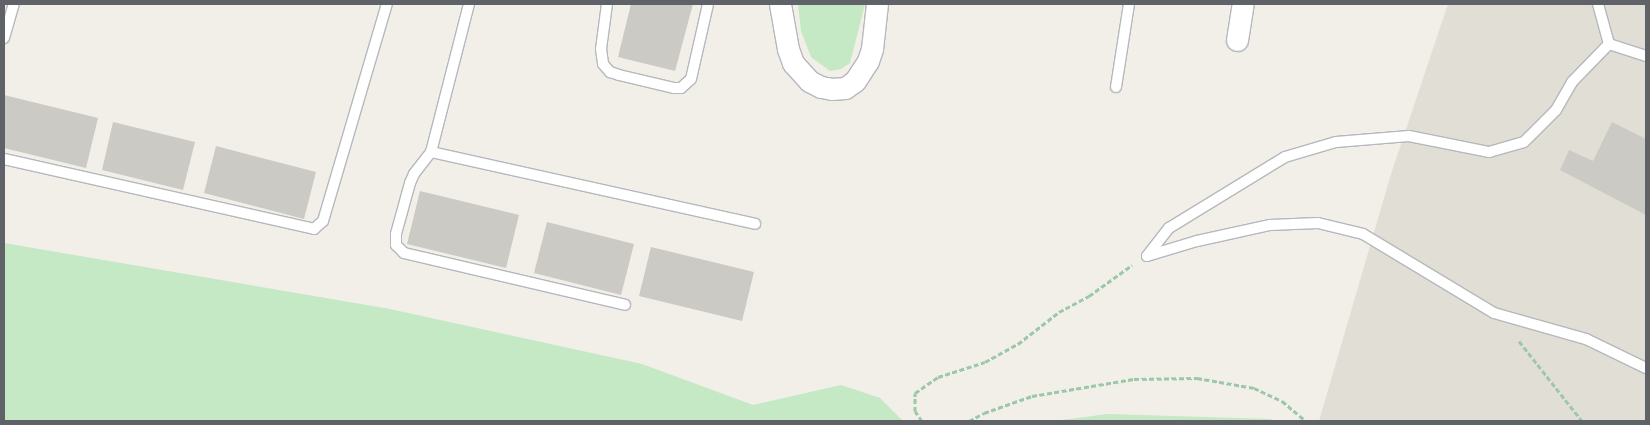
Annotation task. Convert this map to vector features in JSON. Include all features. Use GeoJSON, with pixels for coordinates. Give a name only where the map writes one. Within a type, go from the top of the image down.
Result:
{"type":"FeatureCollection","features":[{"type":"Feature","properties":{"kind":"street"},"geometry":{"type":"LineString","coordinates":[[780,4],[788,49],[793,63],[809,80],[821,87],[832,90],[845,88],[860,75],[872,49],[877,4]]}},
{"type":"Feature","properties":{"kind":"street"},"geometry":{"type":"LineString","coordinates":[[1238,40],[1244,4]]}},
{"type":"Feature","properties":{"kind":"lane"},"geometry":{"type":"LineString","coordinates":[[4,38],[14,4]]}},
{"type":"Feature","properties":{"kind":"lane"},"geometry":{"type":"LineString","coordinates":[[4,159],[314,229],[323,221],[387,4]]}},
{"type":"Feature","properties":{"kind":"lane"},"geometry":{"type":"LineString","coordinates":[[469,4],[431,152],[414,174],[410,183],[396,234],[395,240],[399,249],[404,253],[625,304]]}},
{"type":"Feature","properties":{"kind":"lane"},"geometry":{"type":"LineString","coordinates":[[607,4],[601,49],[604,64],[610,72],[674,88],[681,88],[691,79],[708,4]]}},
{"type":"Feature","properties":{"kind":"lane"},"geometry":{"type":"LineString","coordinates":[[1116,87],[1128,4]]}},
{"type":"Feature","properties":{"kind":"lane"},"geometry":{"type":"LineString","coordinates":[[1598,4],[1609,44]]}},
{"type":"Feature","properties":{"kind":"lane"},"geometry":{"type":"LineString","coordinates":[[1609,44],[1646,56]]}},
{"type":"Feature","properties":{"kind":"lane"},"geometry":{"type":"LineString","coordinates":[[1147,256],[1169,228],[1285,157],[1336,142],[1410,136],[1489,152],[1524,142],[1556,110],[1572,82],[1609,44]]}},
{"type":"Feature","properties":{"kind":"lane"},"geometry":{"type":"LineString","coordinates":[[431,152],[755,224]]}},
{"type":"Feature","properties":{"kind":"lane"},"geometry":{"type":"LineString","coordinates":[[1147,256],[1197,241],[1270,225],[1318,223],[1363,234],[1494,313],[1586,339],[1646,368]]}},
{"type":"Feature","properties":{"kind":"path"},"geometry":{"type":"LineString","coordinates":[[922,421],[915,411],[915,393],[938,377],[985,362],[1018,344],[1058,312],[1089,296],[1139,259],[1147,256]]}},
{"type":"Feature","properties":{"kind":"path"},"geometry":{"type":"LineString","coordinates":[[1502,315],[1582,421]]}},
{"type":"Feature","properties":{"kind":"path"},"geometry":{"type":"LineString","coordinates":[[968,421],[984,413],[1032,396],[1134,379],[1197,378],[1254,388],[1282,401],[1306,421]]}},
{"type":"Feature","properties":{"kind":"shaded area"},"geometry":{"type":"Polygon","coordinates":[[[1448,4],[1646,4],[1646,421],[1319,421],[1391,174],[1448,4]]]}},
{"type":"Feature","properties":{"kind":"green space"},"geometry":{"type":"Polygon","coordinates":[[[798,4],[865,4],[850,63],[841,69],[830,71],[811,57],[801,31],[798,4]]]}},
{"type":"Feature","properties":{"kind":"green space"},"geometry":{"type":"Polygon","coordinates":[[[4,243],[390,309],[642,364],[753,405],[841,385],[880,398],[903,421],[4,421],[4,243]]]}},
{"type":"Feature","properties":{"kind":"green space"},"geometry":{"type":"Polygon","coordinates":[[[1108,414],[1271,419],[1273,421],[1054,421],[1108,414]]]}},
{"type":"Feature","properties":{"kind":"building"},"geometry":{"type":"Polygon","coordinates":[[[631,4],[693,4],[675,71],[618,57],[631,4]]]}},
{"type":"Feature","properties":{"kind":"building"},"geometry":{"type":"Polygon","coordinates":[[[4,95],[98,118],[86,168],[4,148],[4,95]]]}},
{"type":"Feature","properties":{"kind":"building"},"geometry":{"type":"Polygon","coordinates":[[[113,122],[195,142],[183,190],[102,170],[113,122]]]}},
{"type":"Feature","properties":{"kind":"building"},"geometry":{"type":"Polygon","coordinates":[[[1612,122],[1646,139],[1646,215],[1560,170],[1569,150],[1593,161],[1612,122]]]}},
{"type":"Feature","properties":{"kind":"building"},"geometry":{"type":"Polygon","coordinates":[[[216,146],[316,172],[304,219],[204,193],[216,146]]]}},
{"type":"Feature","properties":{"kind":"building"},"geometry":{"type":"Polygon","coordinates":[[[420,191],[519,215],[506,268],[407,244],[420,191]]]}},
{"type":"Feature","properties":{"kind":"building"},"geometry":{"type":"Polygon","coordinates":[[[547,222],[634,244],[621,295],[534,273],[547,222]]]}},
{"type":"Feature","properties":{"kind":"building"},"geometry":{"type":"Polygon","coordinates":[[[651,247],[754,272],[742,321],[639,296],[651,247]]]}}]}
